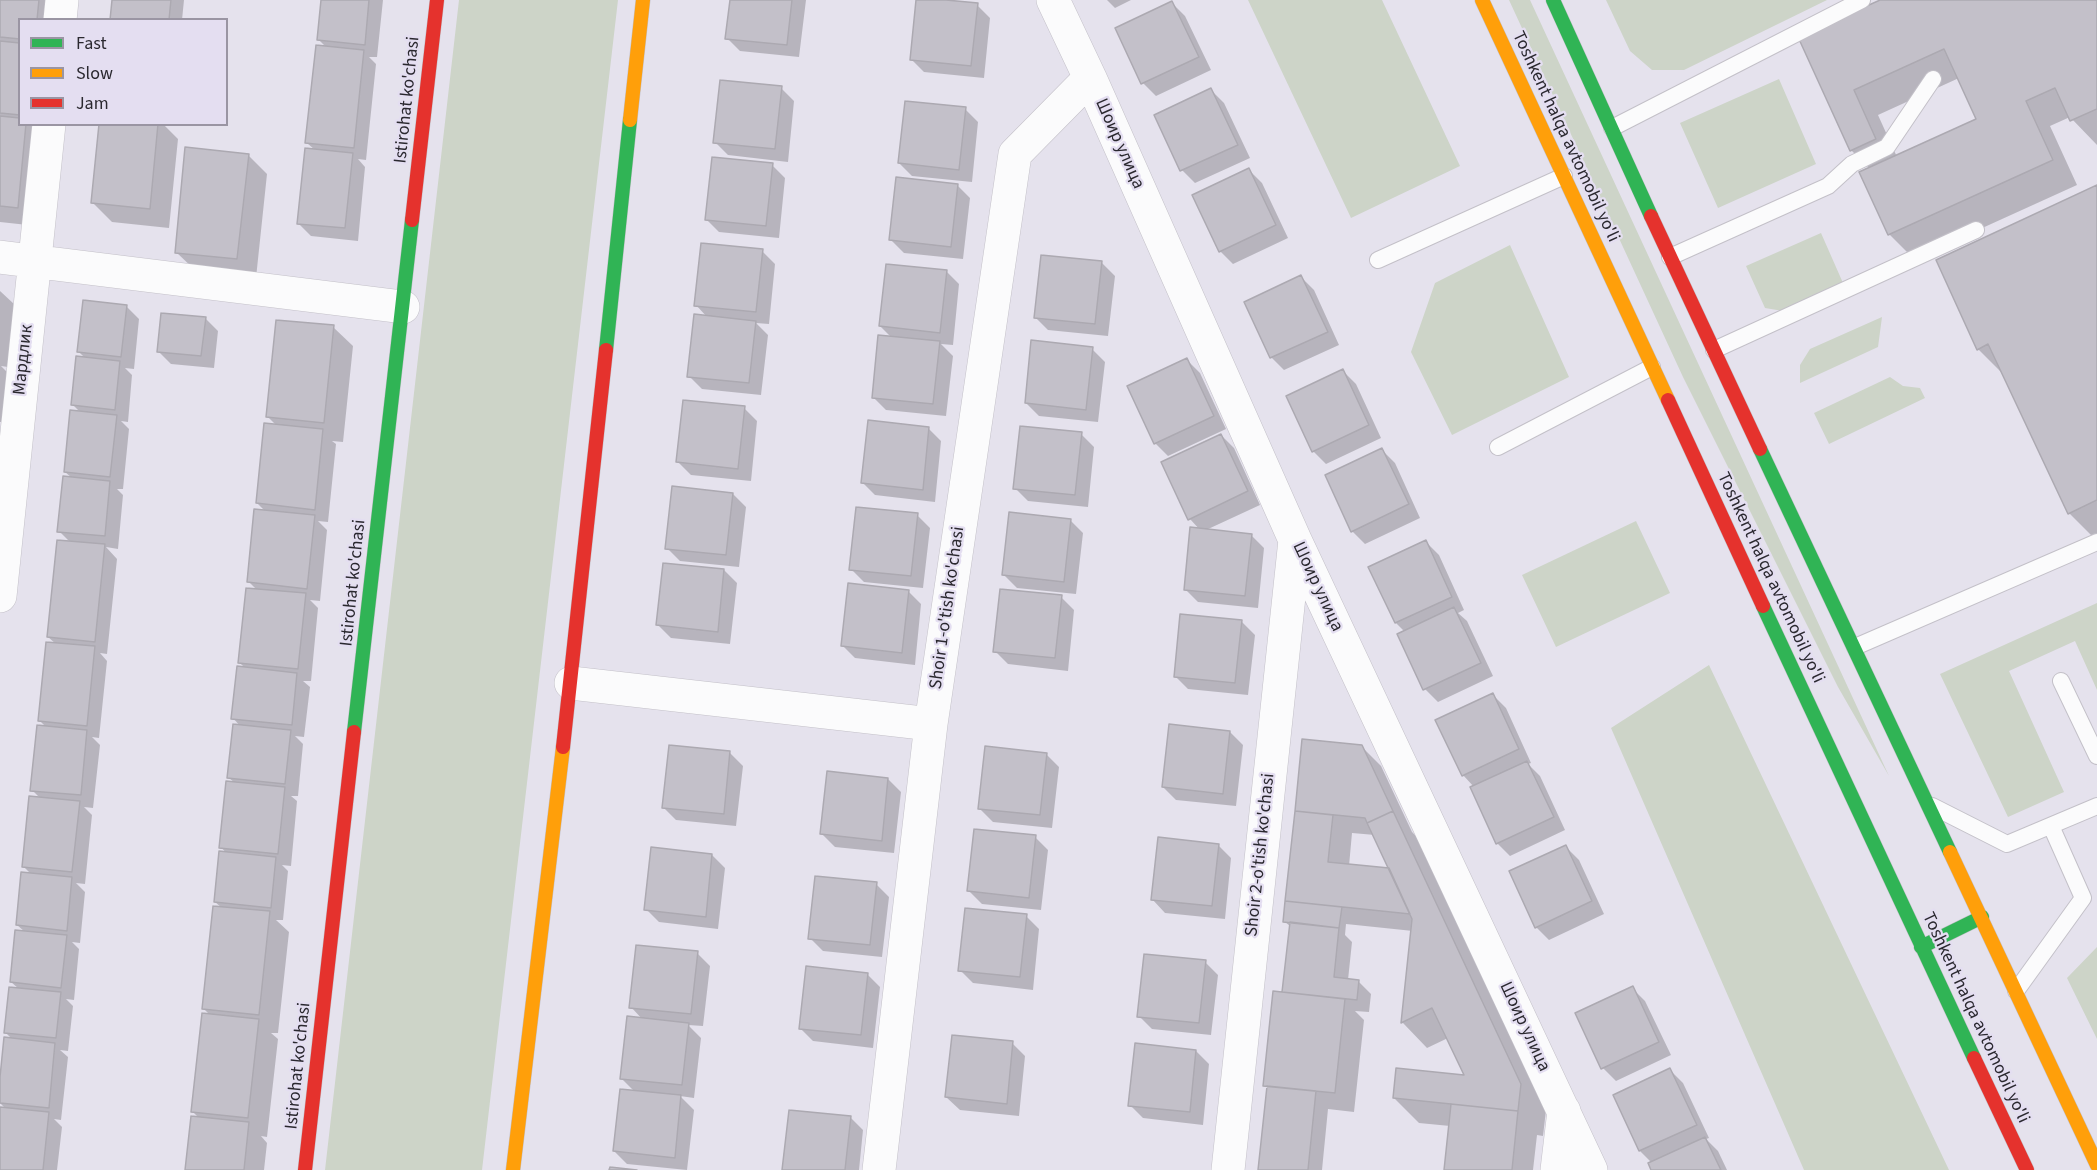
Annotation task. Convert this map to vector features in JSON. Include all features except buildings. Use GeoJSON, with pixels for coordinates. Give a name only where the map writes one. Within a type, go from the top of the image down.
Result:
{"type":"FeatureCollection","features":[{"type":"Feature","properties":{"kind":"main road","name":"Istirohat ko'chasi"},"geometry":{"type":"LineString","coordinates":[[305,1170],[436,0]]}},
{"type":"Feature","properties":{"kind":"main road"},"geometry":{"type":"LineString","coordinates":[[513,1170],[571,683],[643,0]]}},
{"type":"Feature","properties":{"kind":"main road","name":"Toshkent halqa avtomobil yo'li"},"geometry":{"type":"LineString","coordinates":[[1482,0],[1921,947],[2027,1170]]}},
{"type":"Feature","properties":{"kind":"main road"},"geometry":{"type":"LineString","coordinates":[[1553,0],[1670,257],[2097,1165]]}},
{"type":"Feature","properties":{"kind":"main road"},"geometry":{"type":"LineString","coordinates":[[1921,947],[1982,917]]}},
{"type":"Feature","properties":{"kind":"street"},"geometry":{"type":"LineString","coordinates":[[60,18],[62,0]]}},
{"type":"Feature","properties":{"kind":"street","name":"Шоир улица"},"geometry":{"type":"LineString","coordinates":[[1053,0],[1090,78],[1295,540],[1592,1170]]}},
{"type":"Feature","properties":{"kind":"street","name":"Shoir 1-o'tish ko'chasi"},"geometry":{"type":"LineString","coordinates":[[879,1170],[930,724],[1015,154],[1090,78]]}},
{"type":"Feature","properties":{"kind":"street","name":"Мардлик"},"geometry":{"type":"LineString","coordinates":[[0,596],[49,126]]}},
{"type":"Feature","properties":{"kind":"street"},"geometry":{"type":"LineString","coordinates":[[0,257],[403,307]]}},
{"type":"Feature","properties":{"kind":"street","name":"Shoir 2-o'tish ko'chasi"},"geometry":{"type":"LineString","coordinates":[[1228,1170],[1295,540]]}},
{"type":"Feature","properties":{"kind":"street"},"geometry":{"type":"LineString","coordinates":[[571,683],[930,724]]}},
{"type":"Feature","properties":{"kind":"street"},"geometry":{"type":"LineString","coordinates":[[1557,1170],[1564,1112]]}},
{"type":"Feature","properties":{"kind":"lane"},"geometry":{"type":"LineString","coordinates":[[1612,128],[1862,0]]}},
{"type":"Feature","properties":{"kind":"lane"},"geometry":{"type":"LineString","coordinates":[[1670,257],[1828,186],[1852,164],[1887,147],[1934,79]]}},
{"type":"Feature","properties":{"kind":"lane"},"geometry":{"type":"LineString","coordinates":[[1378,260],[1564,176]]}},
{"type":"Feature","properties":{"kind":"lane"},"geometry":{"type":"LineString","coordinates":[[1714,350],[1976,230]]}},
{"type":"Feature","properties":{"kind":"lane"},"geometry":{"type":"LineString","coordinates":[[1498,447],[1652,367]]}},
{"type":"Feature","properties":{"kind":"lane"},"geometry":{"type":"LineString","coordinates":[[1855,647],[2097,542]]}},
{"type":"Feature","properties":{"kind":"lane"},"geometry":{"type":"LineString","coordinates":[[2061,681],[2097,756]]}},
{"type":"Feature","properties":{"kind":"lane"},"geometry":{"type":"LineString","coordinates":[[1929,805],[2007,844],[2097,806]]}},
{"type":"Feature","properties":{"kind":"lane"},"geometry":{"type":"LineString","coordinates":[[2016,991],[2090,895],[2051,826]]}},
{"type":"Feature","properties":{"kind":"shaded area"},"geometry":{"type":"Polygon","coordinates":[[[459,0],[618,0],[482,1170],[325,1170],[459,0]]]}},
{"type":"Feature","properties":{"kind":"shaded area"},"geometry":{"type":"Polygon","coordinates":[[[1248,0],[1382,0],[1460,166],[1351,218],[1248,0]]]}},
{"type":"Feature","properties":{"kind":"shaded area"},"geometry":{"type":"Polygon","coordinates":[[[1509,0],[1530,0],[1889,776],[1838,687],[1683,377],[1509,0]]]}},
{"type":"Feature","properties":{"kind":"shaded area"},"geometry":{"type":"Polygon","coordinates":[[[1606,0],[1827,0],[1684,70],[1652,70],[1630,51],[1606,0]]]}},
{"type":"Feature","properties":{"kind":"shaded area"},"geometry":{"type":"Polygon","coordinates":[[[1779,79],[1816,164],[1718,208],[1680,123],[1779,79]]]}},
{"type":"Feature","properties":{"kind":"shaded area"},"geometry":{"type":"Polygon","coordinates":[[[1821,233],[1843,283],[1783,311],[1765,308],[1746,266],[1821,233]]]}},
{"type":"Feature","properties":{"kind":"shaded area"},"geometry":{"type":"Polygon","coordinates":[[[1510,245],[1569,377],[1452,435],[1411,352],[1435,283],[1510,245]]]}},
{"type":"Feature","properties":{"kind":"shaded area"},"geometry":{"type":"Polygon","coordinates":[[[1882,317],[1878,347],[1800,383],[1800,365],[1810,349],[1882,317]]]}},
{"type":"Feature","properties":{"kind":"shaded area"},"geometry":{"type":"Polygon","coordinates":[[[1890,377],[1903,386],[1920,388],[1925,398],[1829,444],[1814,413],[1890,377]]]}},
{"type":"Feature","properties":{"kind":"shaded area"},"geometry":{"type":"Polygon","coordinates":[[[1636,521],[1670,593],[1556,647],[1522,575],[1636,521]]]}},
{"type":"Feature","properties":{"kind":"shaded area"},"geometry":{"type":"Polygon","coordinates":[[[2097,603],[2097,690],[2075,641],[2009,671],[2064,792],[2008,817],[1940,674],[2097,603]]]}},
{"type":"Feature","properties":{"kind":"shaded area"},"geometry":{"type":"Polygon","coordinates":[[[1709,665],[1949,1170],[1804,1170],[1611,728],[1709,665]]]}},
{"type":"Feature","properties":{"kind":"shaded area"},"geometry":{"type":"Polygon","coordinates":[[[2097,947],[2097,1039],[2067,978],[2097,947]]]}},
{"type":"Feature","properties":{"kind":"traffic: fast"},"geometry":{"type":"LineString","coordinates":[[1553,0],[1651,216]]}},
{"type":"Feature","properties":{"kind":"traffic: fast"},"geometry":{"type":"LineString","coordinates":[[606,350],[630,120]]}},
{"type":"Feature","properties":{"kind":"traffic: fast"},"geometry":{"type":"LineString","coordinates":[[354,732],[412,220]]}},
{"type":"Feature","properties":{"kind":"traffic: fast"},"geometry":{"type":"LineString","coordinates":[[1760,449],[1950,852]]}},
{"type":"Feature","properties":{"kind":"traffic: fast"},"geometry":{"type":"LineString","coordinates":[[1763,606],[1974,1058]]}},
{"type":"Feature","properties":{"kind":"traffic: fast"},"geometry":{"type":"LineString","coordinates":[[1921,947],[1982,917]]}},
{"type":"Feature","properties":{"kind":"traffic: slow"},"geometry":{"type":"LineString","coordinates":[[630,120],[643,0]]}},
{"type":"Feature","properties":{"kind":"traffic: slow"},"geometry":{"type":"LineString","coordinates":[[1482,0],[1668,400]]}},
{"type":"Feature","properties":{"kind":"traffic: slow"},"geometry":{"type":"LineString","coordinates":[[513,1170],[563,747]]}},
{"type":"Feature","properties":{"kind":"traffic: slow"},"geometry":{"type":"LineString","coordinates":[[1950,852],[2097,1165]]}},
{"type":"Feature","properties":{"kind":"traffic: jam"},"geometry":{"type":"LineString","coordinates":[[412,220],[437,0]]}},
{"type":"Feature","properties":{"kind":"traffic: jam"},"geometry":{"type":"LineString","coordinates":[[1651,216],[1760,449]]}},
{"type":"Feature","properties":{"kind":"traffic: jam"},"geometry":{"type":"LineString","coordinates":[[563,747],[606,350]]}},
{"type":"Feature","properties":{"kind":"traffic: jam"},"geometry":{"type":"LineString","coordinates":[[1668,400],[1763,606]]}},
{"type":"Feature","properties":{"kind":"traffic: jam"},"geometry":{"type":"LineString","coordinates":[[305,1170],[354,732]]}},
{"type":"Feature","properties":{"kind":"traffic: jam"},"geometry":{"type":"LineString","coordinates":[[1974,1058],[2027,1170]]}}]}
